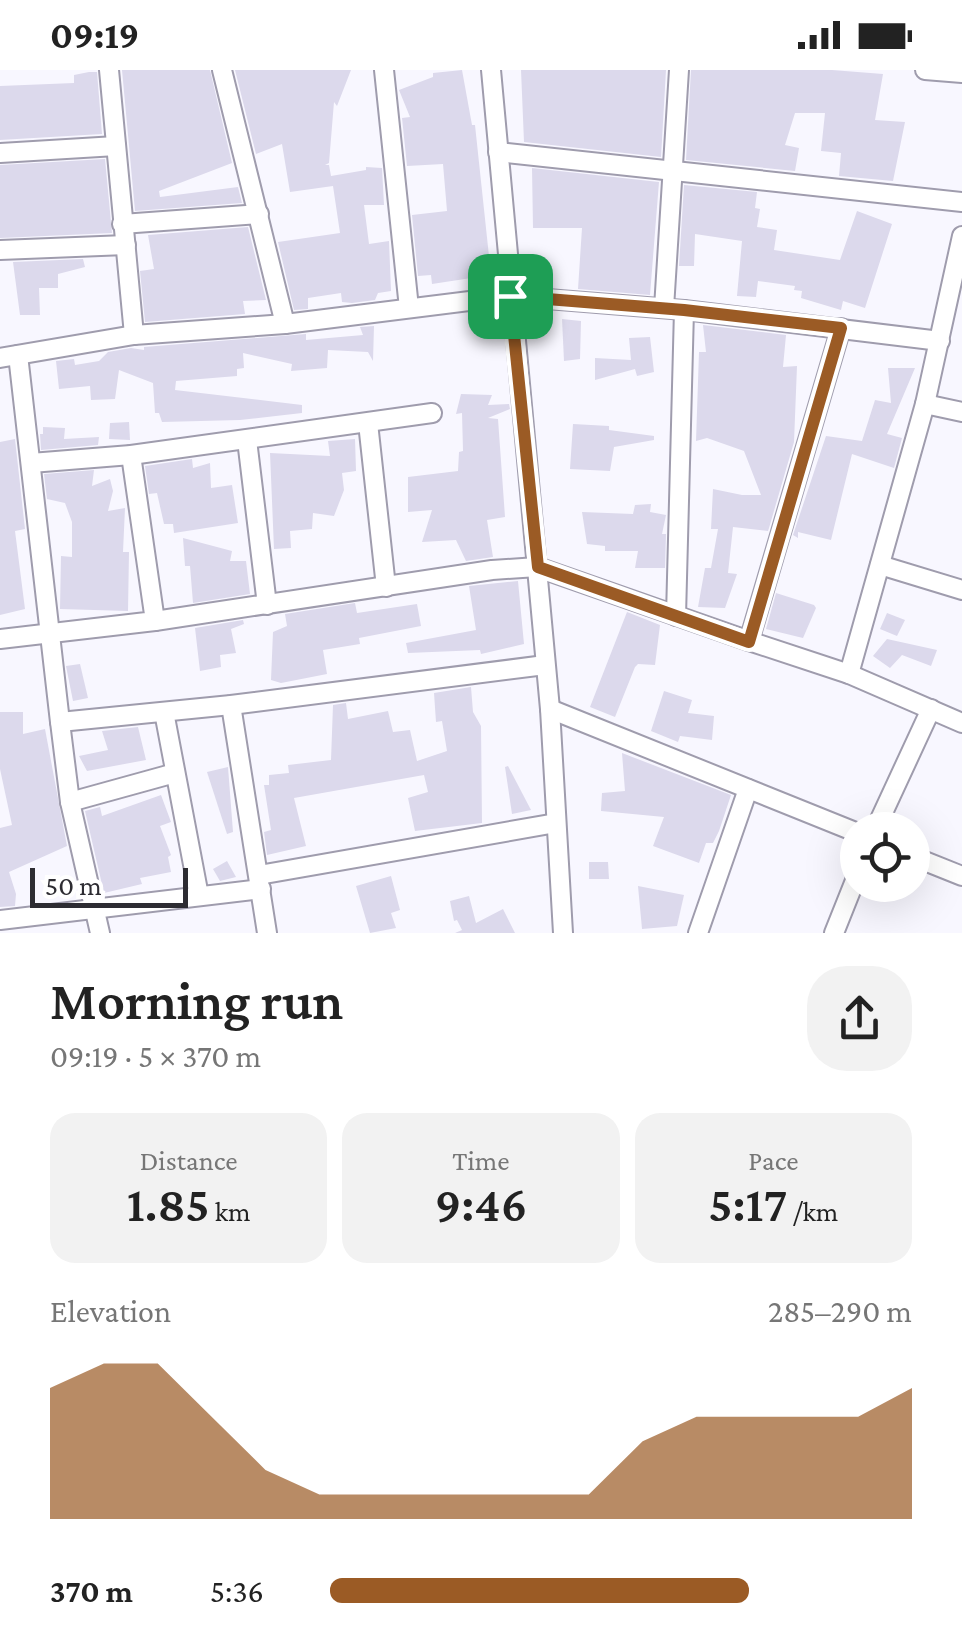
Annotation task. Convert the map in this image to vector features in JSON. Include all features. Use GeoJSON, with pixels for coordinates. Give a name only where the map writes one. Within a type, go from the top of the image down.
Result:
{"type":"FeatureCollection","features":[{"type":"Feature","properties":{"kind":"street"},"geometry":{"type":"LineString","coordinates":[[110,70],[134,335]]}},
{"type":"Feature","properties":{"kind":"street"},"geometry":{"type":"LineString","coordinates":[[222,70],[285,324]]}},
{"type":"Feature","properties":{"kind":"street"},"geometry":{"type":"LineString","coordinates":[[384,70],[409,308]]}},
{"type":"Feature","properties":{"kind":"street"},"geometry":{"type":"LineString","coordinates":[[491,70],[550,709],[563,933]]}},
{"type":"Feature","properties":{"kind":"street"},"geometry":{"type":"LineString","coordinates":[[664,308],[680,70]]}},
{"type":"Feature","properties":{"kind":"street"},"geometry":{"type":"LineString","coordinates":[[925,70],[962,74]]}},
{"type":"Feature","properties":{"kind":"street"},"geometry":{"type":"LineString","coordinates":[[0,153],[116,146]]}},
{"type":"Feature","properties":{"kind":"street"},"geometry":{"type":"LineString","coordinates":[[498,152],[962,202]]}},
{"type":"Feature","properties":{"kind":"street"},"geometry":{"type":"LineString","coordinates":[[122,224],[259,214]]}},
{"type":"Feature","properties":{"kind":"street"},"geometry":{"type":"LineString","coordinates":[[849,674],[926,404],[959,267],[962,236]]}},
{"type":"Feature","properties":{"kind":"street"},"geometry":{"type":"LineString","coordinates":[[0,250],[126,246]]}},
{"type":"Feature","properties":{"kind":"street"},"geometry":{"type":"LineString","coordinates":[[100,933],[70,802],[30,462],[9,357],[134,335],[285,324],[510,296],[684,310],[940,341]]}},
{"type":"Feature","properties":{"kind":"street"},"geometry":{"type":"LineString","coordinates":[[676,616],[684,310]]}},
{"type":"Feature","properties":{"kind":"street"},"geometry":{"type":"LineString","coordinates":[[749,642],[841,328]]}},
{"type":"Feature","properties":{"kind":"street"},"geometry":{"type":"LineString","coordinates":[[926,404],[962,412]]}},
{"type":"Feature","properties":{"kind":"street"},"geometry":{"type":"LineString","coordinates":[[30,462],[131,455],[432,413]]}},
{"type":"Feature","properties":{"kind":"street"},"geometry":{"type":"LineString","coordinates":[[368,424],[386,587]]}},
{"type":"Feature","properties":{"kind":"street"},"geometry":{"type":"LineString","coordinates":[[247,440],[267,605]]}},
{"type":"Feature","properties":{"kind":"street"},"geometry":{"type":"LineString","coordinates":[[131,455],[155,621]]}},
{"type":"Feature","properties":{"kind":"street"},"geometry":{"type":"LineString","coordinates":[[880,565],[962,590]]}},
{"type":"Feature","properties":{"kind":"street"},"geometry":{"type":"LineString","coordinates":[[0,639],[155,621],[492,570],[538,567],[849,674],[962,722]]}},
{"type":"Feature","properties":{"kind":"street"},"geometry":{"type":"LineString","coordinates":[[60,722],[545,666]]}},
{"type":"Feature","properties":{"kind":"street"},"geometry":{"type":"LineString","coordinates":[[232,705],[268,933]]}},
{"type":"Feature","properties":{"kind":"street"},"geometry":{"type":"LineString","coordinates":[[550,709],[840,827]]}},
{"type":"Feature","properties":{"kind":"street"},"geometry":{"type":"LineString","coordinates":[[883,812],[931,710]]}},
{"type":"Feature","properties":{"kind":"street"},"geometry":{"type":"LineString","coordinates":[[164,712],[198,896]]}},
{"type":"Feature","properties":{"kind":"street"},"geometry":{"type":"LineString","coordinates":[[70,802],[175,773]]}},
{"type":"Feature","properties":{"kind":"street"},"geometry":{"type":"LineString","coordinates":[[698,933],[748,789]]}},
{"type":"Feature","properties":{"kind":"street"},"geometry":{"type":"LineString","coordinates":[[0,920],[198,896],[556,822]]}},
{"type":"Feature","properties":{"kind":"street"},"geometry":{"type":"LineString","coordinates":[[930,863],[962,876]]}},
{"type":"Feature","properties":{"kind":"street"},"geometry":{"type":"LineString","coordinates":[[834,933],[846,902]]}},
{"type":"Feature","properties":{"kind":"building"},"geometry":{"type":"Polygon","coordinates":[[[122,70],[210,70],[232,163],[159,191],[160,197],[238,187],[242,203],[135,211],[122,70]]]}},
{"type":"Feature","properties":{"kind":"building"},"geometry":{"type":"Polygon","coordinates":[[[235,70],[351,70],[337,106],[334,102],[329,163],[325,165],[329,165],[331,176],[366,167],[382,168],[384,205],[364,205],[369,244],[389,241],[391,291],[378,293],[375,300],[352,303],[342,302],[341,293],[308,298],[308,309],[294,310],[278,242],[340,233],[333,186],[290,192],[282,144],[256,154],[235,70]]]}},
{"type":"Feature","properties":{"kind":"building"},"geometry":{"type":"Polygon","coordinates":[[[462,70],[475,125],[491,275],[432,284],[431,275],[418,276],[412,215],[447,211],[443,164],[407,166],[402,118],[410,117],[399,90],[433,77],[433,73],[462,70]]]}},
{"type":"Feature","properties":{"kind":"building"},"geometry":{"type":"Polygon","coordinates":[[[521,70],[666,70],[661,157],[524,142],[521,70]]]}},
{"type":"Feature","properties":{"kind":"building"},"geometry":{"type":"Polygon","coordinates":[[[691,70],[883,74],[875,120],[905,122],[893,181],[839,176],[841,153],[821,151],[825,113],[795,113],[785,145],[799,148],[795,171],[686,160],[691,70]]]}},
{"type":"Feature","properties":{"kind":"building"},"geometry":{"type":"Polygon","coordinates":[[[97,72],[102,134],[0,140],[0,86],[74,83],[74,75],[97,72]]]}},
{"type":"Feature","properties":{"kind":"building"},"geometry":{"type":"Polygon","coordinates":[[[105,159],[112,233],[0,238],[0,165],[105,159]]]}},
{"type":"Feature","properties":{"kind":"building"},"geometry":{"type":"Polygon","coordinates":[[[532,168],[659,182],[650,295],[578,289],[582,228],[533,228],[532,168]]]}},
{"type":"Feature","properties":{"kind":"building"},"geometry":{"type":"Polygon","coordinates":[[[684,185],[757,192],[757,227],[777,230],[774,250],[840,260],[857,211],[892,224],[865,308],[843,301],[841,310],[801,298],[802,291],[794,290],[795,286],[758,281],[756,297],[737,296],[742,241],[695,234],[694,266],[679,266],[684,185]]]}},
{"type":"Feature","properties":{"kind":"building"},"geometry":{"type":"Polygon","coordinates":[[[248,227],[266,300],[243,301],[245,314],[145,322],[140,271],[154,269],[148,235],[248,227]]]}},
{"type":"Feature","properties":{"kind":"building"},"geometry":{"type":"Polygon","coordinates":[[[83,259],[85,267],[58,274],[58,288],[39,288],[40,315],[20,315],[13,262],[83,259]]]}},
{"type":"Feature","properties":{"kind":"building"},"geometry":{"type":"Polygon","coordinates":[[[562,319],[581,321],[580,359],[564,361],[562,319]]]}},
{"type":"Feature","properties":{"kind":"building"},"geometry":{"type":"Polygon","coordinates":[[[703,325],[786,335],[783,367],[797,366],[794,442],[769,528],[768,531],[733,527],[728,573],[737,574],[725,608],[698,607],[718,529],[711,529],[713,489],[761,495],[744,451],[707,438],[696,441],[699,352],[706,352],[703,325]]]}},
{"type":"Feature","properties":{"kind":"building"},"geometry":{"type":"Polygon","coordinates":[[[374,326],[373,361],[368,352],[328,350],[327,368],[291,371],[292,364],[243,353],[244,368],[237,369],[237,376],[176,381],[175,390],[302,405],[302,413],[240,420],[162,422],[159,413],[155,413],[153,383],[119,370],[115,399],[91,400],[90,386],[59,389],[56,361],[74,359],[75,365],[99,361],[108,352],[131,348],[144,350],[306,334],[306,340],[363,335],[360,327],[374,326]]]}},
{"type":"Feature","properties":{"kind":"building"},"geometry":{"type":"Polygon","coordinates":[[[650,337],[654,372],[637,376],[635,369],[595,380],[595,358],[631,360],[629,338],[650,337]]]}},
{"type":"Feature","properties":{"kind":"building"},"geometry":{"type":"Polygon","coordinates":[[[888,368],[915,368],[887,434],[902,438],[894,468],[852,454],[831,540],[798,532],[798,538],[793,535],[826,436],[862,441],[875,400],[891,403],[888,368]]]}},
{"type":"Feature","properties":{"kind":"building"},"geometry":{"type":"Polygon","coordinates":[[[461,394],[492,395],[488,405],[509,404],[510,409],[488,418],[498,419],[505,517],[487,520],[493,557],[466,561],[456,540],[422,542],[432,510],[408,512],[408,477],[458,471],[459,452],[463,451],[462,413],[456,414],[461,394]]]}},
{"type":"Feature","properties":{"kind":"building"},"geometry":{"type":"Polygon","coordinates":[[[129,422],[130,440],[109,439],[110,423],[129,422]]]}},
{"type":"Feature","properties":{"kind":"building"},"geometry":{"type":"Polygon","coordinates":[[[573,424],[609,426],[609,430],[654,436],[654,440],[614,447],[610,471],[570,469],[573,424]]]}},
{"type":"Feature","properties":{"kind":"building"},"geometry":{"type":"Polygon","coordinates":[[[43,427],[65,428],[64,439],[99,437],[98,445],[41,450],[43,427]]]}},
{"type":"Feature","properties":{"kind":"building"},"geometry":{"type":"Polygon","coordinates":[[[15,439],[25,529],[15,531],[25,609],[0,615],[0,442],[15,439]]]}},
{"type":"Feature","properties":{"kind":"building"},"geometry":{"type":"Polygon","coordinates":[[[355,439],[356,471],[342,473],[344,490],[334,516],[313,513],[312,529],[290,531],[291,548],[274,549],[270,453],[330,456],[328,441],[355,439]]]}},
{"type":"Feature","properties":{"kind":"building"},"geometry":{"type":"Polygon","coordinates":[[[192,459],[193,468],[210,463],[211,488],[232,485],[238,523],[174,533],[173,524],[164,524],[157,493],[149,494],[145,466],[192,459]]]}},
{"type":"Feature","properties":{"kind":"building"},"geometry":{"type":"Polygon","coordinates":[[[94,470],[92,486],[110,479],[113,491],[108,511],[125,508],[123,552],[129,552],[128,611],[60,609],[61,556],[72,557],[72,522],[65,503],[47,499],[44,474],[94,470]]]}},
{"type":"Feature","properties":{"kind":"building"},"geometry":{"type":"Polygon","coordinates":[[[651,504],[650,512],[666,515],[662,534],[666,534],[665,568],[635,568],[638,551],[605,551],[605,546],[587,544],[582,512],[633,514],[635,505],[651,504]]]}},
{"type":"Feature","properties":{"kind":"building"},"geometry":{"type":"Polygon","coordinates":[[[183,538],[232,551],[230,561],[246,561],[250,594],[193,603],[183,538]]]}},
{"type":"Feature","properties":{"kind":"building"},"geometry":{"type":"Polygon","coordinates":[[[518,581],[524,644],[481,654],[480,650],[408,653],[406,643],[476,630],[469,586],[518,581]]]}},
{"type":"Feature","properties":{"kind":"building"},"geometry":{"type":"Polygon","coordinates":[[[776,593],[816,608],[803,638],[766,629],[776,593]]]}},
{"type":"Feature","properties":{"kind":"building"},"geometry":{"type":"Polygon","coordinates":[[[355,603],[357,613],[417,604],[421,626],[359,638],[360,644],[323,650],[327,674],[281,683],[271,680],[273,632],[287,626],[285,614],[355,603]]]}},
{"type":"Feature","properties":{"kind":"building"},"geometry":{"type":"Polygon","coordinates":[[[627,612],[660,625],[655,665],[635,667],[615,717],[590,707],[627,612]]]}},
{"type":"Feature","properties":{"kind":"building"},"geometry":{"type":"Polygon","coordinates":[[[887,613],[905,620],[897,636],[880,629],[887,613]]]}},
{"type":"Feature","properties":{"kind":"building"},"geometry":{"type":"Polygon","coordinates":[[[243,620],[244,624],[231,629],[236,653],[220,655],[221,667],[200,671],[195,628],[243,620]]]}},
{"type":"Feature","properties":{"kind":"building"},"geometry":{"type":"Polygon","coordinates":[[[887,639],[937,650],[931,666],[902,655],[890,668],[873,656],[887,639]]]}},
{"type":"Feature","properties":{"kind":"building"},"geometry":{"type":"Polygon","coordinates":[[[80,664],[88,698],[73,701],[66,666],[80,664]]]}},
{"type":"Feature","properties":{"kind":"building"},"geometry":{"type":"Polygon","coordinates":[[[471,687],[473,712],[481,726],[482,823],[415,831],[408,798],[428,792],[424,775],[294,798],[306,846],[267,855],[264,832],[271,830],[264,785],[269,785],[269,775],[289,773],[288,765],[331,760],[333,705],[346,703],[348,719],[388,711],[393,732],[410,730],[417,761],[447,751],[442,721],[436,722],[434,693],[471,687]]]}},
{"type":"Feature","properties":{"kind":"building"},"geometry":{"type":"Polygon","coordinates":[[[664,691],[692,700],[688,713],[714,716],[712,740],[680,736],[678,742],[651,731],[664,691]]]}},
{"type":"Feature","properties":{"kind":"building"},"geometry":{"type":"Polygon","coordinates":[[[0,712],[23,712],[23,734],[45,729],[67,846],[9,872],[16,894],[15,906],[0,907],[0,828],[12,825],[0,769],[0,712]]]}},
{"type":"Feature","properties":{"kind":"building"},"geometry":{"type":"Polygon","coordinates":[[[138,727],[146,760],[87,771],[79,756],[108,750],[102,731],[138,727]]]}},
{"type":"Feature","properties":{"kind":"building"},"geometry":{"type":"Polygon","coordinates":[[[622,753],[731,795],[719,831],[713,843],[706,843],[699,863],[653,846],[664,817],[601,811],[602,793],[625,791],[622,753]]]}},
{"type":"Feature","properties":{"kind":"building"},"geometry":{"type":"Polygon","coordinates":[[[508,766],[531,810],[512,814],[505,767],[508,766]]]}},
{"type":"Feature","properties":{"kind":"building"},"geometry":{"type":"Polygon","coordinates":[[[228,767],[233,832],[227,834],[207,772],[228,767]]]}},
{"type":"Feature","properties":{"kind":"building"},"geometry":{"type":"Polygon","coordinates":[[[161,795],[171,822],[160,826],[171,855],[171,872],[140,878],[142,884],[104,893],[85,811],[100,807],[102,816],[161,795]]]}},
{"type":"Feature","properties":{"kind":"building"},"geometry":{"type":"Polygon","coordinates":[[[227,861],[236,877],[220,881],[213,869],[227,861]]]}},
{"type":"Feature","properties":{"kind":"building"},"geometry":{"type":"Polygon","coordinates":[[[589,862],[608,862],[609,879],[589,879],[589,862]]]}},
{"type":"Feature","properties":{"kind":"building"},"geometry":{"type":"Polygon","coordinates":[[[391,876],[400,910],[391,913],[396,928],[370,933],[356,886],[391,876]]]}},
{"type":"Feature","properties":{"kind":"building"},"geometry":{"type":"Polygon","coordinates":[[[638,886],[684,895],[677,926],[642,929],[638,886]]]}},
{"type":"Feature","properties":{"kind":"building"},"geometry":{"type":"Polygon","coordinates":[[[469,896],[476,923],[503,909],[515,933],[455,933],[462,930],[454,921],[450,901],[469,896]]]}},
{"type":"Feature","properties":{"kind":"route"},"geometry":{"type":"LineString","coordinates":[[510,296],[841,328],[749,642],[538,567],[510,296]]}}]}
